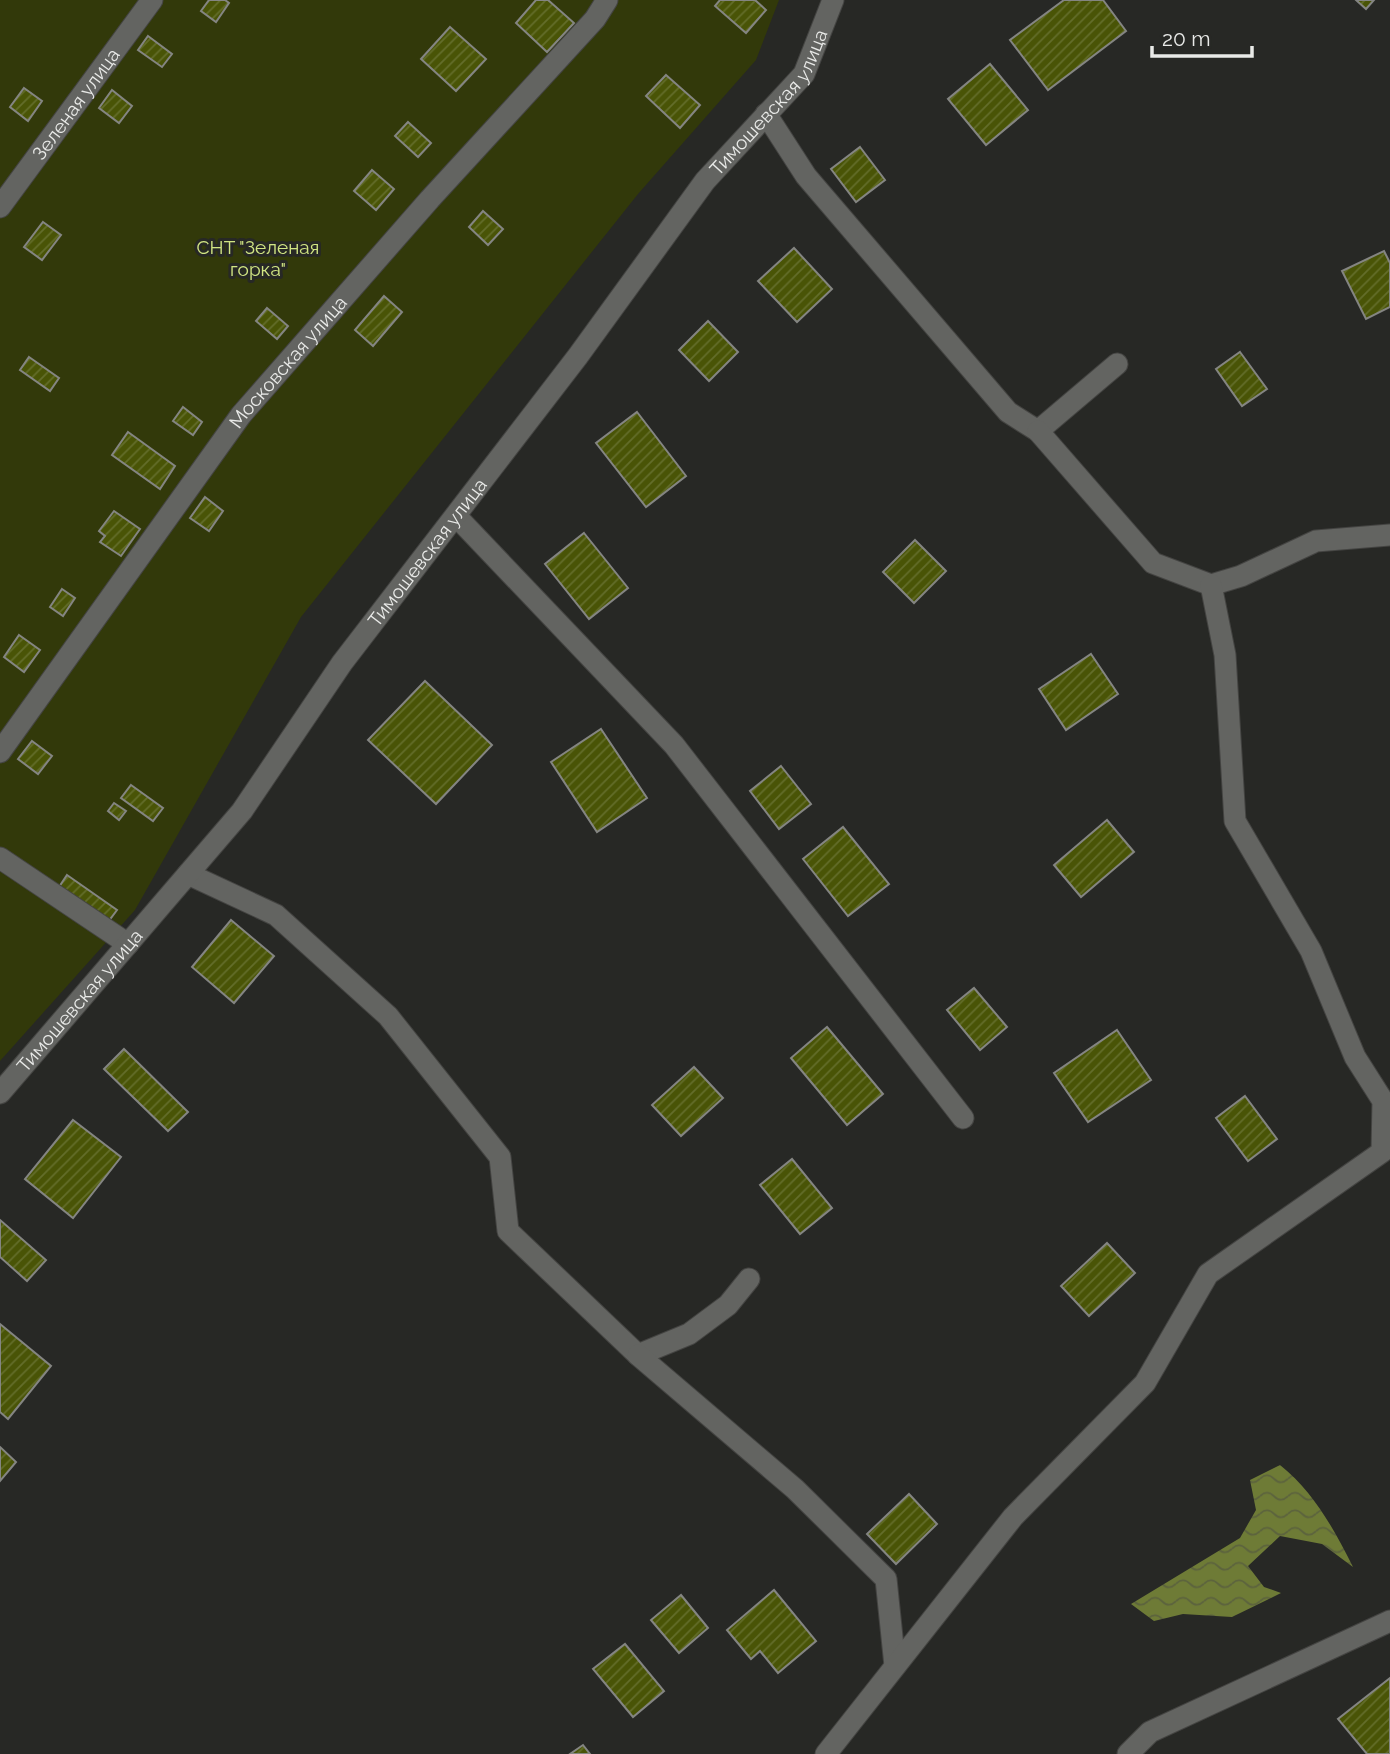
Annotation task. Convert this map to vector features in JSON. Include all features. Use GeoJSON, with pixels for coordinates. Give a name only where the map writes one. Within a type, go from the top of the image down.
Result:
{"type":"FeatureCollection","features":[{"type":"Feature","properties":{"kind":"street","name":"Зеленая улица"},"geometry":{"type":"LineString","coordinates":[[0,207],[152,0]]}},
{"type":"Feature","properties":{"kind":"street","name":"Московская улица"},"geometry":{"type":"LineString","coordinates":[[0,752],[241,415],[430,199],[595,19],[607,0]]}},
{"type":"Feature","properties":{"kind":"street","name":"Тимошевская улица"},"geometry":{"type":"LineString","coordinates":[[0,1093],[242,811],[342,663],[570,366],[705,181],[804,74],[833,0]]}},
{"type":"Feature","properties":{"kind":"street"},"geometry":{"type":"LineString","coordinates":[[766,114],[815,186],[1008,412],[1038,431],[1153,563],[1211,585],[1241,576],[1316,541],[1390,535]]}},
{"type":"Feature","properties":{"kind":"street"},"geometry":{"type":"LineString","coordinates":[[1038,431],[1117,364]]}},
{"type":"Feature","properties":{"kind":"street"},"geometry":{"type":"LineString","coordinates":[[456,516],[674,745],[963,1118]]}},
{"type":"Feature","properties":{"kind":"street"},"geometry":{"type":"LineString","coordinates":[[826,1754],[1013,1517],[1145,1383],[1208,1274],[1382,1152],[1383,1101],[1355,1057],[1311,951],[1235,821],[1226,655],[1211,585]]}},
{"type":"Feature","properties":{"kind":"street"},"geometry":{"type":"LineString","coordinates":[[0,858],[128,944]]}},
{"type":"Feature","properties":{"kind":"street"},"geometry":{"type":"LineString","coordinates":[[188,874],[276,915],[388,1016],[500,1157],[508,1231],[639,1355],[795,1489],[886,1578],[895,1666]]}},
{"type":"Feature","properties":{"kind":"street"},"geometry":{"type":"LineString","coordinates":[[639,1355],[689,1334],[728,1305],[750,1279]]}},
{"type":"Feature","properties":{"kind":"street"},"geometry":{"type":"LineString","coordinates":[[1128,1754],[1150,1732],[1390,1621]]}},
{"type":"Feature","properties":{"kind":"green space","name":"СНТ \"Зеленая горка\""},"geometry":{"type":"Polygon","coordinates":[[[0,0],[779,0],[756,60],[638,194],[301,617],[135,910],[0,1061],[0,0]]]}},
{"type":"Feature","properties":{"kind":"water"},"geometry":{"type":"Polygon","coordinates":[[[1280,1465],[1313,1499],[1353,1567],[1322,1544],[1280,1536],[1248,1566],[1264,1587],[1281,1593],[1232,1617],[1183,1614],[1154,1621],[1131,1604],[1240,1538],[1256,1510],[1250,1480],[1280,1465]]]}},
{"type":"Feature","properties":{"kind":"building"},"geometry":{"type":"Polygon","coordinates":[[[209,0],[225,0],[229,3],[216,22],[201,11],[209,0]]]}},
{"type":"Feature","properties":{"kind":"building"},"geometry":{"type":"Polygon","coordinates":[[[536,0],[548,0],[574,23],[547,52],[516,23],[536,0]]]}},
{"type":"Feature","properties":{"kind":"building"},"geometry":{"type":"Polygon","coordinates":[[[720,0],[755,0],[766,10],[746,33],[715,6],[720,0]]]}},
{"type":"Feature","properties":{"kind":"building"},"geometry":{"type":"Polygon","coordinates":[[[1064,0],[1103,0],[1126,31],[1048,90],[1010,40],[1064,0]]]}},
{"type":"Feature","properties":{"kind":"building"},"geometry":{"type":"Polygon","coordinates":[[[1356,0],[1374,0],[1366,9],[1356,0]]]}},
{"type":"Feature","properties":{"kind":"building"},"geometry":{"type":"Polygon","coordinates":[[[450,27],[486,59],[456,91],[421,59],[450,27]]]}},
{"type":"Feature","properties":{"kind":"building"},"geometry":{"type":"Polygon","coordinates":[[[148,36],[172,54],[162,67],[138,50],[148,36]]]}},
{"type":"Feature","properties":{"kind":"building"},"geometry":{"type":"Polygon","coordinates":[[[990,64],[1028,110],[986,145],[948,99],[990,64]]]}},
{"type":"Feature","properties":{"kind":"building"},"geometry":{"type":"Polygon","coordinates":[[[666,75],[700,105],[680,128],[646,96],[666,75]]]}},
{"type":"Feature","properties":{"kind":"building"},"geometry":{"type":"Polygon","coordinates":[[[24,88],[42,101],[28,121],[10,107],[24,88]]]}},
{"type":"Feature","properties":{"kind":"building"},"geometry":{"type":"Polygon","coordinates":[[[112,90],[132,106],[119,123],[99,108],[112,90]]]}},
{"type":"Feature","properties":{"kind":"building"},"geometry":{"type":"Polygon","coordinates":[[[408,122],[431,143],[418,157],[395,136],[408,122]]]}},
{"type":"Feature","properties":{"kind":"building"},"geometry":{"type":"Polygon","coordinates":[[[860,147],[885,180],[856,202],[831,169],[860,147]]]}},
{"type":"Feature","properties":{"kind":"building"},"geometry":{"type":"Polygon","coordinates":[[[372,170],[394,189],[376,210],[354,191],[372,170]]]}},
{"type":"Feature","properties":{"kind":"building"},"geometry":{"type":"Polygon","coordinates":[[[483,211],[503,229],[488,245],[469,227],[483,211]]]}},
{"type":"Feature","properties":{"kind":"building"},"geometry":{"type":"Polygon","coordinates":[[[43,222],[61,235],[42,260],[24,247],[43,222]]]}},
{"type":"Feature","properties":{"kind":"building"},"geometry":{"type":"Polygon","coordinates":[[[794,248],[832,289],[797,322],[758,281],[794,248]]]}},
{"type":"Feature","properties":{"kind":"building"},"geometry":{"type":"Polygon","coordinates":[[[1384,251],[1390,263],[1390,307],[1366,319],[1342,271],[1384,251]]]}},
{"type":"Feature","properties":{"kind":"building"},"geometry":{"type":"Polygon","coordinates":[[[384,296],[402,312],[373,346],[355,330],[384,296]]]}},
{"type":"Feature","properties":{"kind":"building"},"geometry":{"type":"Polygon","coordinates":[[[267,308],[288,326],[277,339],[256,321],[267,308]]]}},
{"type":"Feature","properties":{"kind":"building"},"geometry":{"type":"Polygon","coordinates":[[[708,321],[738,352],[709,381],[679,350],[708,321]]]}},
{"type":"Feature","properties":{"kind":"building"},"geometry":{"type":"Polygon","coordinates":[[[1240,352],[1267,389],[1242,406],[1216,369],[1240,352]]]}},
{"type":"Feature","properties":{"kind":"building"},"geometry":{"type":"Polygon","coordinates":[[[29,357],[59,378],[50,391],[20,370],[29,357]]]}},
{"type":"Feature","properties":{"kind":"building"},"geometry":{"type":"Polygon","coordinates":[[[183,407],[202,422],[193,435],[173,421],[183,407]]]}},
{"type":"Feature","properties":{"kind":"building"},"geometry":{"type":"Polygon","coordinates":[[[637,412],[686,476],[646,507],[596,443],[637,412]]]}},
{"type":"Feature","properties":{"kind":"building"},"geometry":{"type":"Polygon","coordinates":[[[128,432],[175,466],[160,489],[112,455],[128,432]]]}},
{"type":"Feature","properties":{"kind":"building"},"geometry":{"type":"Polygon","coordinates":[[[205,497],[223,511],[209,531],[190,518],[205,497]]]}},
{"type":"Feature","properties":{"kind":"building"},"geometry":{"type":"Polygon","coordinates":[[[114,511],[140,529],[121,556],[100,542],[105,536],[99,531],[114,511]]]}},
{"type":"Feature","properties":{"kind":"building"},"geometry":{"type":"Polygon","coordinates":[[[584,533],[628,588],[589,619],[545,564],[584,533]]]}},
{"type":"Feature","properties":{"kind":"building"},"geometry":{"type":"Polygon","coordinates":[[[915,540],[946,571],[914,603],[883,572],[915,540]]]}},
{"type":"Feature","properties":{"kind":"building"},"geometry":{"type":"Polygon","coordinates":[[[62,589],[75,598],[63,616],[50,607],[62,589]]]}},
{"type":"Feature","properties":{"kind":"building"},"geometry":{"type":"Polygon","coordinates":[[[19,635],[40,650],[24,672],[4,657],[19,635]]]}},
{"type":"Feature","properties":{"kind":"building"},"geometry":{"type":"Polygon","coordinates":[[[1091,654],[1118,694],[1066,730],[1039,689],[1091,654]]]}},
{"type":"Feature","properties":{"kind":"building"},"geometry":{"type":"Polygon","coordinates":[[[425,681],[492,745],[436,804],[368,740],[425,681]]]}},
{"type":"Feature","properties":{"kind":"building"},"geometry":{"type":"Polygon","coordinates":[[[601,729],[647,798],[597,832],[551,762],[601,729]]]}},
{"type":"Feature","properties":{"kind":"building"},"geometry":{"type":"Polygon","coordinates":[[[32,741],[52,756],[38,774],[18,759],[32,741]]]}},
{"type":"Feature","properties":{"kind":"building"},"geometry":{"type":"Polygon","coordinates":[[[781,766],[811,804],[779,829],[750,791],[781,766]]]}},
{"type":"Feature","properties":{"kind":"building"},"geometry":{"type":"Polygon","coordinates":[[[131,785],[163,808],[153,821],[121,798],[131,785]]]}},
{"type":"Feature","properties":{"kind":"building"},"geometry":{"type":"Polygon","coordinates":[[[114,803],[126,811],[119,820],[108,811],[114,803]]]}},
{"type":"Feature","properties":{"kind":"building"},"geometry":{"type":"Polygon","coordinates":[[[1107,820],[1134,852],[1081,897],[1054,865],[1107,820]]]}},
{"type":"Feature","properties":{"kind":"building"},"geometry":{"type":"Polygon","coordinates":[[[843,827],[889,884],[848,916],[803,859],[843,827]]]}},
{"type":"Feature","properties":{"kind":"building"},"geometry":{"type":"Polygon","coordinates":[[[67,875],[117,910],[108,922],[59,887],[67,875]]]}},
{"type":"Feature","properties":{"kind":"building"},"geometry":{"type":"Polygon","coordinates":[[[231,920],[274,956],[234,1003],[192,967],[231,920]]]}},
{"type":"Feature","properties":{"kind":"building"},"geometry":{"type":"Polygon","coordinates":[[[974,988],[1007,1027],[980,1050],[947,1010],[974,988]]]}},
{"type":"Feature","properties":{"kind":"building"},"geometry":{"type":"Polygon","coordinates":[[[827,1027],[883,1094],[847,1125],[791,1058],[827,1027]]]}},
{"type":"Feature","properties":{"kind":"building"},"geometry":{"type":"Polygon","coordinates":[[[1117,1030],[1151,1080],[1088,1122],[1054,1073],[1117,1030]]]}},
{"type":"Feature","properties":{"kind":"building"},"geometry":{"type":"Polygon","coordinates":[[[124,1049],[188,1112],[168,1131],[104,1069],[124,1049]]]}},
{"type":"Feature","properties":{"kind":"building"},"geometry":{"type":"Polygon","coordinates":[[[694,1067],[723,1098],[681,1136],[652,1105],[694,1067]]]}},
{"type":"Feature","properties":{"kind":"building"},"geometry":{"type":"Polygon","coordinates":[[[1245,1096],[1277,1139],[1248,1161],[1216,1118],[1245,1096]]]}},
{"type":"Feature","properties":{"kind":"building"},"geometry":{"type":"Polygon","coordinates":[[[73,1120],[121,1157],[73,1218],[25,1179],[73,1120]]]}},
{"type":"Feature","properties":{"kind":"building"},"geometry":{"type":"Polygon","coordinates":[[[792,1159],[832,1208],[800,1234],[760,1185],[792,1159]]]}},
{"type":"Feature","properties":{"kind":"building"},"geometry":{"type":"Polygon","coordinates":[[[0,1220],[46,1260],[27,1281],[0,1257],[0,1220]]]}},
{"type":"Feature","properties":{"kind":"building"},"geometry":{"type":"Polygon","coordinates":[[[1107,1243],[1135,1273],[1089,1316],[1061,1286],[1107,1243]]]}},
{"type":"Feature","properties":{"kind":"building"},"geometry":{"type":"Polygon","coordinates":[[[0,1324],[51,1366],[8,1419],[0,1412],[0,1324]]]}},
{"type":"Feature","properties":{"kind":"building"},"geometry":{"type":"Polygon","coordinates":[[[0,1447],[16,1462],[0,1481],[0,1447]]]}},
{"type":"Feature","properties":{"kind":"building"},"geometry":{"type":"Polygon","coordinates":[[[909,1494],[937,1524],[896,1564],[867,1534],[909,1494]]]}},
{"type":"Feature","properties":{"kind":"building"},"geometry":{"type":"Polygon","coordinates":[[[774,1590],[816,1641],[778,1673],[760,1651],[751,1659],[727,1630],[774,1590]]]}},
{"type":"Feature","properties":{"kind":"building"},"geometry":{"type":"Polygon","coordinates":[[[681,1595],[708,1628],[679,1653],[651,1620],[681,1595]]]}},
{"type":"Feature","properties":{"kind":"building"},"geometry":{"type":"Polygon","coordinates":[[[625,1644],[664,1691],[633,1717],[593,1669],[625,1644]]]}},
{"type":"Feature","properties":{"kind":"building"},"geometry":{"type":"Polygon","coordinates":[[[1390,1678],[1390,1754],[1367,1754],[1338,1719],[1390,1678]]]}},
{"type":"Feature","properties":{"kind":"building"},"geometry":{"type":"Polygon","coordinates":[[[583,1745],[590,1754],[570,1754],[583,1745]]]}}]}
